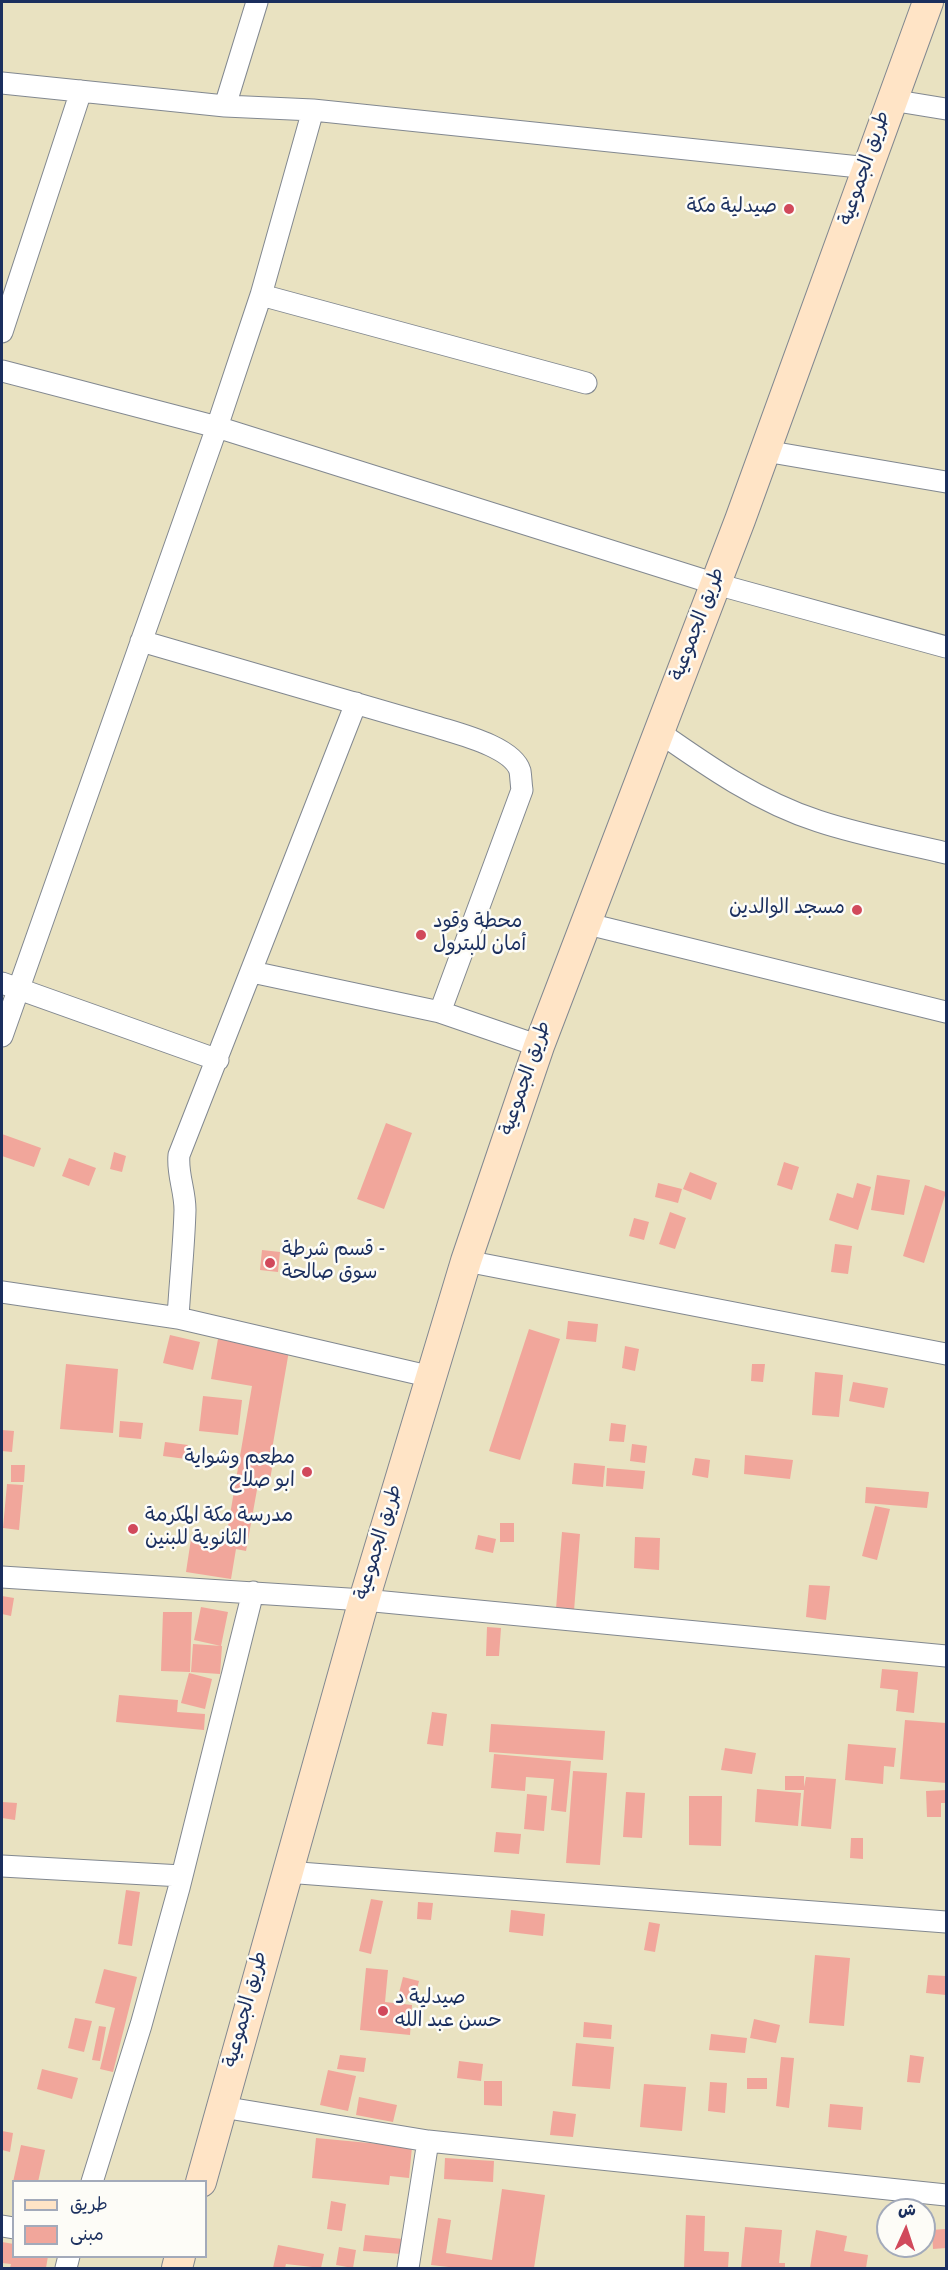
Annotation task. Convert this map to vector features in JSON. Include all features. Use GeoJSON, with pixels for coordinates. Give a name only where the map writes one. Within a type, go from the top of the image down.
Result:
{"type":"FeatureCollection","features":[{"type":"Feature","properties":{"kind":"main road","name":"طريق الجموعية"},"geometry":{"type":"LineString","coordinates":[[201,2180],[364,1600],[466,1261],[539,1046],[584,923],[716,584],[928,2]]}},
{"type":"Feature","properties":{"kind":"street"},"geometry":{"type":"LineString","coordinates":[[225,106],[257,2]]}},
{"type":"Feature","properties":{"kind":"street"},"geometry":{"type":"LineString","coordinates":[[2,83],[225,106],[313,110],[869,168]]}},
{"type":"Feature","properties":{"kind":"street"},"geometry":{"type":"LineString","coordinates":[[2,332],[81,91]]}},
{"type":"Feature","properties":{"kind":"street"},"geometry":{"type":"LineString","coordinates":[[891,100],[946,109]]}},
{"type":"Feature","properties":{"kind":"street"},"geometry":{"type":"LineString","coordinates":[[2,1036],[9,986],[141,641],[217,428],[261,295],[313,110]]}},
{"type":"Feature","properties":{"kind":"street"},"geometry":{"type":"LineString","coordinates":[[261,295],[586,383]]}},
{"type":"Feature","properties":{"kind":"street"},"geometry":{"type":"LineString","coordinates":[[2,371],[217,428],[716,584],[946,647]]}},
{"type":"Feature","properties":{"kind":"street"},"geometry":{"type":"LineString","coordinates":[[765,452],[946,482]]}},
{"type":"Feature","properties":{"kind":"street"},"geometry":{"type":"LineString","coordinates":[[141,641],[475,739],[511,757],[520,770],[522,790],[440,1012]]}},
{"type":"Feature","properties":{"kind":"street"},"geometry":{"type":"LineString","coordinates":[[178,1318],[185,1209],[183,1190],[177,1172],[179,1155],[356,703]]}},
{"type":"Feature","properties":{"kind":"street"},"geometry":{"type":"LineString","coordinates":[[659,732],[718,773],[773,803],[818,821],[946,853]]}},
{"type":"Feature","properties":{"kind":"street"},"geometry":{"type":"LineString","coordinates":[[584,923],[946,1012]]}},
{"type":"Feature","properties":{"kind":"street"},"geometry":{"type":"LineString","coordinates":[[252,972],[440,1012],[539,1046]]}},
{"type":"Feature","properties":{"kind":"street"},"geometry":{"type":"LineString","coordinates":[[9,986],[218,1060]]}},
{"type":"Feature","properties":{"kind":"street"},"geometry":{"type":"LineString","coordinates":[[466,1261],[946,1354]]}},
{"type":"Feature","properties":{"kind":"street"},"geometry":{"type":"LineString","coordinates":[[2,1292],[178,1318],[432,1377]]}},
{"type":"Feature","properties":{"kind":"street"},"geometry":{"type":"LineString","coordinates":[[2,1577],[364,1600],[946,1656]]}},
{"type":"Feature","properties":{"kind":"street"},"geometry":{"type":"LineString","coordinates":[[92,2180],[141,2025],[182,1876],[253,1592]]}},
{"type":"Feature","properties":{"kind":"street"},"geometry":{"type":"LineString","coordinates":[[2,1866],[182,1876]]}},
{"type":"Feature","properties":{"kind":"street"},"geometry":{"type":"LineString","coordinates":[[286,1872],[946,1923]]}},
{"type":"Feature","properties":{"kind":"street"},"geometry":{"type":"LineString","coordinates":[[222,2107],[428,2141],[946,2195]]}},
{"type":"Feature","properties":{"kind":"street"},"geometry":{"type":"LineString","coordinates":[[408,2268],[428,2141]]}},
{"type":"Feature","properties":{"kind":"building"},"geometry":{"type":"Polygon","coordinates":[[[386,1123],[412,1133],[384,1209],[357,1199],[386,1123]]]}},
{"type":"Feature","properties":{"kind":"building"},"geometry":{"type":"Polygon","coordinates":[[[2,1134],[41,1148],[34,1167],[2,1156],[2,1134]]]}},
{"type":"Feature","properties":{"kind":"building"},"geometry":{"type":"Polygon","coordinates":[[[114,1152],[126,1156],[122,1172],[110,1169],[114,1152]]]}},
{"type":"Feature","properties":{"kind":"building"},"geometry":{"type":"Polygon","coordinates":[[[69,1158],[96,1168],[89,1186],[62,1176],[69,1158]]]}},
{"type":"Feature","properties":{"kind":"building"},"geometry":{"type":"Polygon","coordinates":[[[784,1162],[799,1167],[792,1190],[777,1185],[784,1162]]]}},
{"type":"Feature","properties":{"kind":"building"},"geometry":{"type":"Polygon","coordinates":[[[690,1172],[717,1183],[711,1200],[683,1189],[690,1172]]]}},
{"type":"Feature","properties":{"kind":"building"},"geometry":{"type":"Polygon","coordinates":[[[877,1175],[910,1180],[904,1215],[871,1210],[877,1175]]]}},
{"type":"Feature","properties":{"kind":"building"},"geometry":{"type":"Polygon","coordinates":[[[658,1183],[682,1189],[678,1203],[655,1197],[658,1183]]]}},
{"type":"Feature","properties":{"kind":"building"},"geometry":{"type":"Polygon","coordinates":[[[857,1183],[871,1187],[858,1230],[829,1220],[837,1193],[853,1198],[857,1183]]]}},
{"type":"Feature","properties":{"kind":"building"},"geometry":{"type":"Polygon","coordinates":[[[925,1185],[946,1192],[924,1263],[903,1256],[925,1185]]]}},
{"type":"Feature","properties":{"kind":"building"},"geometry":{"type":"Polygon","coordinates":[[[670,1212],[686,1218],[675,1249],[659,1244],[670,1212]]]}},
{"type":"Feature","properties":{"kind":"building"},"geometry":{"type":"Polygon","coordinates":[[[634,1218],[649,1222],[644,1240],[629,1236],[634,1218]]]}},
{"type":"Feature","properties":{"kind":"building"},"geometry":{"type":"Polygon","coordinates":[[[835,1244],[852,1246],[848,1274],[831,1272],[835,1244]]]}},
{"type":"Feature","properties":{"kind":"building"},"geometry":{"type":"Polygon","coordinates":[[[262,1250],[280,1252],[278,1272],[260,1270],[262,1250]]]}},
{"type":"Feature","properties":{"kind":"building"},"geometry":{"type":"Polygon","coordinates":[[[568,1321],[598,1324],[596,1342],[566,1339],[568,1321]]]}},
{"type":"Feature","properties":{"kind":"building"},"geometry":{"type":"Polygon","coordinates":[[[529,1329],[560,1339],[520,1460],[489,1451],[529,1329]]]}},
{"type":"Feature","properties":{"kind":"building"},"geometry":{"type":"Polygon","coordinates":[[[219,1333],[290,1345],[270,1461],[273,1462],[269,1486],[258,1484],[246,1551],[236,1549],[231,1579],[186,1572],[191,1539],[225,1544],[252,1386],[211,1379],[219,1333]]]}},
{"type":"Feature","properties":{"kind":"building"},"geometry":{"type":"Polygon","coordinates":[[[170,1335],[200,1342],[193,1370],[163,1363],[170,1335]]]}},
{"type":"Feature","properties":{"kind":"building"},"geometry":{"type":"Polygon","coordinates":[[[625,1346],[639,1349],[635,1371],[622,1368],[625,1346]]]}},
{"type":"Feature","properties":{"kind":"building"},"geometry":{"type":"Polygon","coordinates":[[[66,1364],[118,1369],[113,1433],[60,1429],[66,1364]]]}},
{"type":"Feature","properties":{"kind":"building"},"geometry":{"type":"Polygon","coordinates":[[[752,1364],[765,1364],[763,1382],[751,1381],[752,1364]]]}},
{"type":"Feature","properties":{"kind":"building"},"geometry":{"type":"Polygon","coordinates":[[[815,1372],[843,1375],[839,1417],[812,1415],[815,1372]]]}},
{"type":"Feature","properties":{"kind":"building"},"geometry":{"type":"Polygon","coordinates":[[[853,1382],[888,1388],[884,1408],[849,1401],[853,1382]]]}},
{"type":"Feature","properties":{"kind":"building"},"geometry":{"type":"Polygon","coordinates":[[[203,1396],[242,1400],[238,1435],[199,1431],[203,1396]]]}},
{"type":"Feature","properties":{"kind":"building"},"geometry":{"type":"Polygon","coordinates":[[[120,1421],[143,1423],[141,1439],[119,1437],[120,1421]]]}},
{"type":"Feature","properties":{"kind":"building"},"geometry":{"type":"Polygon","coordinates":[[[611,1423],[626,1425],[624,1442],[609,1441],[611,1423]]]}},
{"type":"Feature","properties":{"kind":"building"},"geometry":{"type":"Polygon","coordinates":[[[2,1430],[14,1431],[12,1452],[2,1451],[2,1430]]]}},
{"type":"Feature","properties":{"kind":"building"},"geometry":{"type":"Polygon","coordinates":[[[165,1442],[188,1445],[186,1459],[163,1456],[165,1442]]]}},
{"type":"Feature","properties":{"kind":"building"},"geometry":{"type":"Polygon","coordinates":[[[632,1444],[647,1446],[645,1463],[630,1461],[632,1444]]]}},
{"type":"Feature","properties":{"kind":"building"},"geometry":{"type":"Polygon","coordinates":[[[745,1455],[793,1460],[790,1479],[744,1474],[745,1455]]]}},
{"type":"Feature","properties":{"kind":"building"},"geometry":{"type":"Polygon","coordinates":[[[695,1458],[710,1460],[708,1478],[692,1475],[695,1458]]]}},
{"type":"Feature","properties":{"kind":"building"},"geometry":{"type":"Polygon","coordinates":[[[574,1463],[605,1466],[603,1487],[572,1484],[574,1463]]]}},
{"type":"Feature","properties":{"kind":"building"},"geometry":{"type":"Polygon","coordinates":[[[11,1465],[25,1465],[24,1482],[11,1482],[11,1465]]]}},
{"type":"Feature","properties":{"kind":"building"},"geometry":{"type":"Polygon","coordinates":[[[607,1468],[645,1471],[643,1489],[606,1486],[607,1468]]]}},
{"type":"Feature","properties":{"kind":"building"},"geometry":{"type":"Polygon","coordinates":[[[7,1484],[23,1485],[19,1530],[3,1528],[7,1484]]]}},
{"type":"Feature","properties":{"kind":"building"},"geometry":{"type":"Polygon","coordinates":[[[866,1487],[929,1492],[927,1508],[865,1503],[866,1487]]]}},
{"type":"Feature","properties":{"kind":"building"},"geometry":{"type":"Polygon","coordinates":[[[875,1506],[890,1509],[877,1560],[862,1556],[875,1506]]]}},
{"type":"Feature","properties":{"kind":"building"},"geometry":{"type":"Polygon","coordinates":[[[500,1523],[514,1523],[514,1542],[500,1542],[500,1523]]]}},
{"type":"Feature","properties":{"kind":"building"},"geometry":{"type":"Polygon","coordinates":[[[562,1532],[580,1534],[574,1611],[556,1609],[562,1532]]]}},
{"type":"Feature","properties":{"kind":"building"},"geometry":{"type":"Polygon","coordinates":[[[478,1535],[496,1539],[493,1553],[475,1549],[478,1535]]]}},
{"type":"Feature","properties":{"kind":"building"},"geometry":{"type":"Polygon","coordinates":[[[635,1537],[660,1538],[659,1570],[634,1568],[635,1537]]]}},
{"type":"Feature","properties":{"kind":"building"},"geometry":{"type":"Polygon","coordinates":[[[809,1585],[830,1586],[826,1620],[806,1617],[809,1585]]]}},
{"type":"Feature","properties":{"kind":"building"},"geometry":{"type":"Polygon","coordinates":[[[2,1596],[14,1598],[11,1616],[2,1614],[2,1596]]]}},
{"type":"Feature","properties":{"kind":"building"},"geometry":{"type":"Polygon","coordinates":[[[201,1607],[228,1612],[221,1646],[194,1640],[201,1607]]]}},
{"type":"Feature","properties":{"kind":"building"},"geometry":{"type":"Polygon","coordinates":[[[163,1612],[192,1612],[190,1672],[161,1671],[163,1612]]]}},
{"type":"Feature","properties":{"kind":"building"},"geometry":{"type":"Polygon","coordinates":[[[487,1627],[501,1628],[499,1656],[486,1656],[487,1627]]]}},
{"type":"Feature","properties":{"kind":"building"},"geometry":{"type":"Polygon","coordinates":[[[193,1644],[222,1646],[220,1674],[191,1672],[193,1644]]]}},
{"type":"Feature","properties":{"kind":"building"},"geometry":{"type":"Polygon","coordinates":[[[882,1669],[918,1672],[914,1713],[896,1711],[898,1690],[880,1688],[882,1669]]]}},
{"type":"Feature","properties":{"kind":"building"},"geometry":{"type":"Polygon","coordinates":[[[189,1673],[212,1679],[205,1709],[181,1703],[189,1673]]]}},
{"type":"Feature","properties":{"kind":"building"},"geometry":{"type":"Polygon","coordinates":[[[119,1695],[178,1700],[177,1712],[205,1714],[204,1730],[116,1722],[119,1695]]]}},
{"type":"Feature","properties":{"kind":"building"},"geometry":{"type":"Polygon","coordinates":[[[432,1712],[447,1714],[443,1746],[427,1744],[432,1712]]]}},
{"type":"Feature","properties":{"kind":"building"},"geometry":{"type":"Polygon","coordinates":[[[905,1720],[946,1723],[946,1783],[900,1779],[905,1720]]]}},
{"type":"Feature","properties":{"kind":"building"},"geometry":{"type":"Polygon","coordinates":[[[491,1724],[605,1731],[603,1760],[489,1752],[491,1724]]]}},
{"type":"Feature","properties":{"kind":"building"},"geometry":{"type":"Polygon","coordinates":[[[848,1744],[896,1748],[894,1767],[884,1766],[883,1784],[845,1780],[848,1744]]]}},
{"type":"Feature","properties":{"kind":"building"},"geometry":{"type":"Polygon","coordinates":[[[725,1748],[756,1753],[752,1774],[721,1770],[725,1748]]]}},
{"type":"Feature","properties":{"kind":"building"},"geometry":{"type":"Polygon","coordinates":[[[494,1754],[571,1761],[566,1812],[551,1810],[554,1779],[526,1777],[525,1791],[491,1788],[494,1754]]]}},
{"type":"Feature","properties":{"kind":"building"},"geometry":{"type":"Polygon","coordinates":[[[573,1771],[607,1773],[600,1865],[566,1863],[573,1771]]]}},
{"type":"Feature","properties":{"kind":"building"},"geometry":{"type":"Polygon","coordinates":[[[785,1776],[804,1776],[804,1787],[806,1777],[836,1779],[831,1829],[801,1826],[804,1790],[785,1790],[785,1776]]]}},
{"type":"Feature","properties":{"kind":"building"},"geometry":{"type":"Polygon","coordinates":[[[757,1789],[801,1793],[798,1826],[755,1822],[757,1789]]]}},
{"type":"Feature","properties":{"kind":"building"},"geometry":{"type":"Polygon","coordinates":[[[946,1790],[946,1803],[941,1803],[941,1817],[927,1817],[926,1791],[946,1790]]]}},
{"type":"Feature","properties":{"kind":"building"},"geometry":{"type":"Polygon","coordinates":[[[626,1792],[645,1793],[642,1838],[623,1837],[626,1792]]]}},
{"type":"Feature","properties":{"kind":"building"},"geometry":{"type":"Polygon","coordinates":[[[527,1794],[547,1796],[544,1831],[524,1829],[527,1794]]]}},
{"type":"Feature","properties":{"kind":"building"},"geometry":{"type":"Polygon","coordinates":[[[689,1796],[722,1796],[721,1846],[689,1845],[689,1796]]]}},
{"type":"Feature","properties":{"kind":"building"},"geometry":{"type":"Polygon","coordinates":[[[2,1802],[17,1803],[15,1820],[2,1818],[2,1802]]]}},
{"type":"Feature","properties":{"kind":"building"},"geometry":{"type":"Polygon","coordinates":[[[496,1832],[521,1834],[519,1854],[494,1852],[496,1832]]]}},
{"type":"Feature","properties":{"kind":"building"},"geometry":{"type":"Polygon","coordinates":[[[851,1838],[863,1838],[863,1859],[850,1858],[851,1838]]]}},
{"type":"Feature","properties":{"kind":"building"},"geometry":{"type":"Polygon","coordinates":[[[126,1890],[140,1892],[132,1946],[118,1944],[126,1890]]]}},
{"type":"Feature","properties":{"kind":"building"},"geometry":{"type":"Polygon","coordinates":[[[371,1899],[383,1901],[371,1954],[359,1951],[371,1899]]]}},
{"type":"Feature","properties":{"kind":"building"},"geometry":{"type":"Polygon","coordinates":[[[418,1902],[433,1903],[431,1920],[417,1919],[418,1902]]]}},
{"type":"Feature","properties":{"kind":"building"},"geometry":{"type":"Polygon","coordinates":[[[511,1910],[545,1914],[543,1936],[509,1932],[511,1910]]]}},
{"type":"Feature","properties":{"kind":"building"},"geometry":{"type":"Polygon","coordinates":[[[649,1922],[660,1924],[655,1952],[644,1950],[649,1922]]]}},
{"type":"Feature","properties":{"kind":"building"},"geometry":{"type":"Polygon","coordinates":[[[815,1955],[850,1958],[844,2026],[809,2023],[815,1955]]]}},
{"type":"Feature","properties":{"kind":"building"},"geometry":{"type":"Polygon","coordinates":[[[366,1968],[388,1970],[385,2002],[412,2005],[410,2035],[360,2030],[366,1968]]]}},
{"type":"Feature","properties":{"kind":"building"},"geometry":{"type":"Polygon","coordinates":[[[104,1969],[137,1977],[113,2072],[100,2069],[115,2008],[95,2003],[104,1969]]]}},
{"type":"Feature","properties":{"kind":"building"},"geometry":{"type":"Polygon","coordinates":[[[928,1975],[946,1976],[946,1995],[926,1993],[928,1975]]]}},
{"type":"Feature","properties":{"kind":"building"},"geometry":{"type":"Polygon","coordinates":[[[403,1977],[419,1981],[414,2001],[398,1997],[403,1977]]]}},
{"type":"Feature","properties":{"kind":"building"},"geometry":{"type":"Polygon","coordinates":[[[75,2018],[92,2021],[84,2052],[68,2048],[75,2018]]]}},
{"type":"Feature","properties":{"kind":"building"},"geometry":{"type":"Polygon","coordinates":[[[754,2019],[780,2025],[776,2043],[750,2038],[754,2019]]]}},
{"type":"Feature","properties":{"kind":"building"},"geometry":{"type":"Polygon","coordinates":[[[584,2022],[612,2025],[611,2039],[583,2037],[584,2022]]]}},
{"type":"Feature","properties":{"kind":"building"},"geometry":{"type":"Polygon","coordinates":[[[99,2026],[106,2027],[100,2061],[92,2060],[99,2026]]]}},
{"type":"Feature","properties":{"kind":"building"},"geometry":{"type":"Polygon","coordinates":[[[711,2034],[747,2038],[745,2053],[709,2050],[711,2034]]]}},
{"type":"Feature","properties":{"kind":"building"},"geometry":{"type":"Polygon","coordinates":[[[576,2043],[614,2047],[610,2089],[572,2086],[576,2043]]]}},
{"type":"Feature","properties":{"kind":"building"},"geometry":{"type":"Polygon","coordinates":[[[340,2055],[366,2058],[364,2072],[337,2069],[340,2055]]]}},
{"type":"Feature","properties":{"kind":"building"},"geometry":{"type":"Polygon","coordinates":[[[910,2055],[924,2057],[920,2083],[907,2082],[910,2055]]]}},
{"type":"Feature","properties":{"kind":"building"},"geometry":{"type":"Polygon","coordinates":[[[781,2057],[794,2058],[789,2108],[776,2106],[781,2057]]]}},
{"type":"Feature","properties":{"kind":"building"},"geometry":{"type":"Polygon","coordinates":[[[459,2061],[483,2064],[481,2081],[457,2078],[459,2061]]]}},
{"type":"Feature","properties":{"kind":"building"},"geometry":{"type":"Polygon","coordinates":[[[42,2069],[78,2078],[72,2099],[37,2089],[42,2069]]]}},
{"type":"Feature","properties":{"kind":"building"},"geometry":{"type":"Polygon","coordinates":[[[328,2070],[356,2076],[348,2111],[320,2105],[328,2070]]]}},
{"type":"Feature","properties":{"kind":"building"},"geometry":{"type":"Polygon","coordinates":[[[747,2078],[767,2078],[767,2089],[747,2089],[747,2078]]]}},
{"type":"Feature","properties":{"kind":"building"},"geometry":{"type":"Polygon","coordinates":[[[484,2081],[502,2081],[502,2106],[484,2105],[484,2081]]]}},
{"type":"Feature","properties":{"kind":"building"},"geometry":{"type":"Polygon","coordinates":[[[710,2082],[727,2083],[725,2113],[708,2111],[710,2082]]]}},
{"type":"Feature","properties":{"kind":"building"},"geometry":{"type":"Polygon","coordinates":[[[644,2084],[686,2087],[682,2131],[640,2127],[644,2084]]]}},
{"type":"Feature","properties":{"kind":"building"},"geometry":{"type":"Polygon","coordinates":[[[359,2097],[397,2105],[393,2122],[356,2115],[359,2097]]]}},
{"type":"Feature","properties":{"kind":"building"},"geometry":{"type":"Polygon","coordinates":[[[830,2104],[863,2107],[861,2130],[828,2127],[830,2104]]]}},
{"type":"Feature","properties":{"kind":"building"},"geometry":{"type":"Polygon","coordinates":[[[553,2111],[576,2114],[573,2137],[550,2135],[553,2111]]]}},
{"type":"Feature","properties":{"kind":"building"},"geometry":{"type":"Polygon","coordinates":[[[2,2131],[13,2133],[10,2152],[2,2150],[2,2131]]]}},
{"type":"Feature","properties":{"kind":"building"},"geometry":{"type":"Polygon","coordinates":[[[316,2138],[412,2147],[409,2178],[390,2176],[389,2185],[312,2178],[316,2138]]]}},
{"type":"Feature","properties":{"kind":"building"},"geometry":{"type":"Polygon","coordinates":[[[21,2145],[45,2150],[38,2180],[13,2180],[21,2145]]]}},
{"type":"Feature","properties":{"kind":"building"},"geometry":{"type":"Polygon","coordinates":[[[445,2158],[494,2161],[493,2182],[444,2179],[445,2158]]]}},
{"type":"Feature","properties":{"kind":"building"},"geometry":{"type":"Polygon","coordinates":[[[502,2189],[545,2195],[534,2268],[458,2268],[431,2265],[438,2218],[451,2220],[446,2253],[492,2260],[502,2189]]]}},
{"type":"Feature","properties":{"kind":"building"},"geometry":{"type":"Polygon","coordinates":[[[331,2201],[346,2204],[342,2231],[327,2229],[331,2201]]]}},
{"type":"Feature","properties":{"kind":"building"},"geometry":{"type":"Polygon","coordinates":[[[686,2215],[705,2216],[704,2251],[729,2252],[728,2268],[684,2268],[686,2215]]]}},
{"type":"Feature","properties":{"kind":"building"},"geometry":{"type":"Polygon","coordinates":[[[745,2227],[782,2230],[779,2263],[785,2263],[785,2268],[741,2268],[745,2227]]]}},
{"type":"Feature","properties":{"kind":"building"},"geometry":{"type":"Polygon","coordinates":[[[945,2229],[946,2248],[936,2249],[936,2230],[945,2229]]]}},
{"type":"Feature","properties":{"kind":"building"},"geometry":{"type":"Polygon","coordinates":[[[816,2230],[847,2236],[844,2251],[868,2255],[866,2268],[810,2268],[816,2230]]]}},
{"type":"Feature","properties":{"kind":"building"},"geometry":{"type":"Polygon","coordinates":[[[365,2235],[403,2239],[401,2254],[363,2251],[365,2235]]]}},
{"type":"Feature","properties":{"kind":"building"},"geometry":{"type":"Polygon","coordinates":[[[2,2242],[12,2244],[12,2258],[48,2258],[46,2268],[10,2268],[11,2264],[2,2263],[2,2242]]]}},
{"type":"Feature","properties":{"kind":"building"},"geometry":{"type":"Polygon","coordinates":[[[278,2245],[324,2254],[321,2268],[286,2264],[285,2268],[273,2268],[278,2245]]]}},
{"type":"Feature","properties":{"kind":"building"},"geometry":{"type":"Polygon","coordinates":[[[339,2247],[356,2250],[353,2268],[336,2265],[339,2247]]]}},
{"type":"Feature","properties":{"kind":"place","name":"صيدلية مكة"},"geometry":{"type":"Point","coordinates":[789,209]}},
{"type":"Feature","properties":{"kind":"place","name":"مسجد الوالدين"},"geometry":{"type":"Point","coordinates":[857,910]}},
{"type":"Feature","properties":{"kind":"place","name":"محطة وقود أمان للبترول"},"geometry":{"type":"Point","coordinates":[421,935]}},
{"type":"Feature","properties":{"kind":"place","name":"قسم شرطة - سوق صالحة"},"geometry":{"type":"Point","coordinates":[270,1263]}},
{"type":"Feature","properties":{"kind":"place","name":"مطعم وشواية ابو صلاح"},"geometry":{"type":"Point","coordinates":[307,1472]}},
{"type":"Feature","properties":{"kind":"place","name":"مدرسة مكة المكرمة الثانوية للبنين"},"geometry":{"type":"Point","coordinates":[133,1529]}},
{"type":"Feature","properties":{"kind":"place","name":"صيدلية د حسن عبد الله"},"geometry":{"type":"Point","coordinates":[383,2011]}}]}
